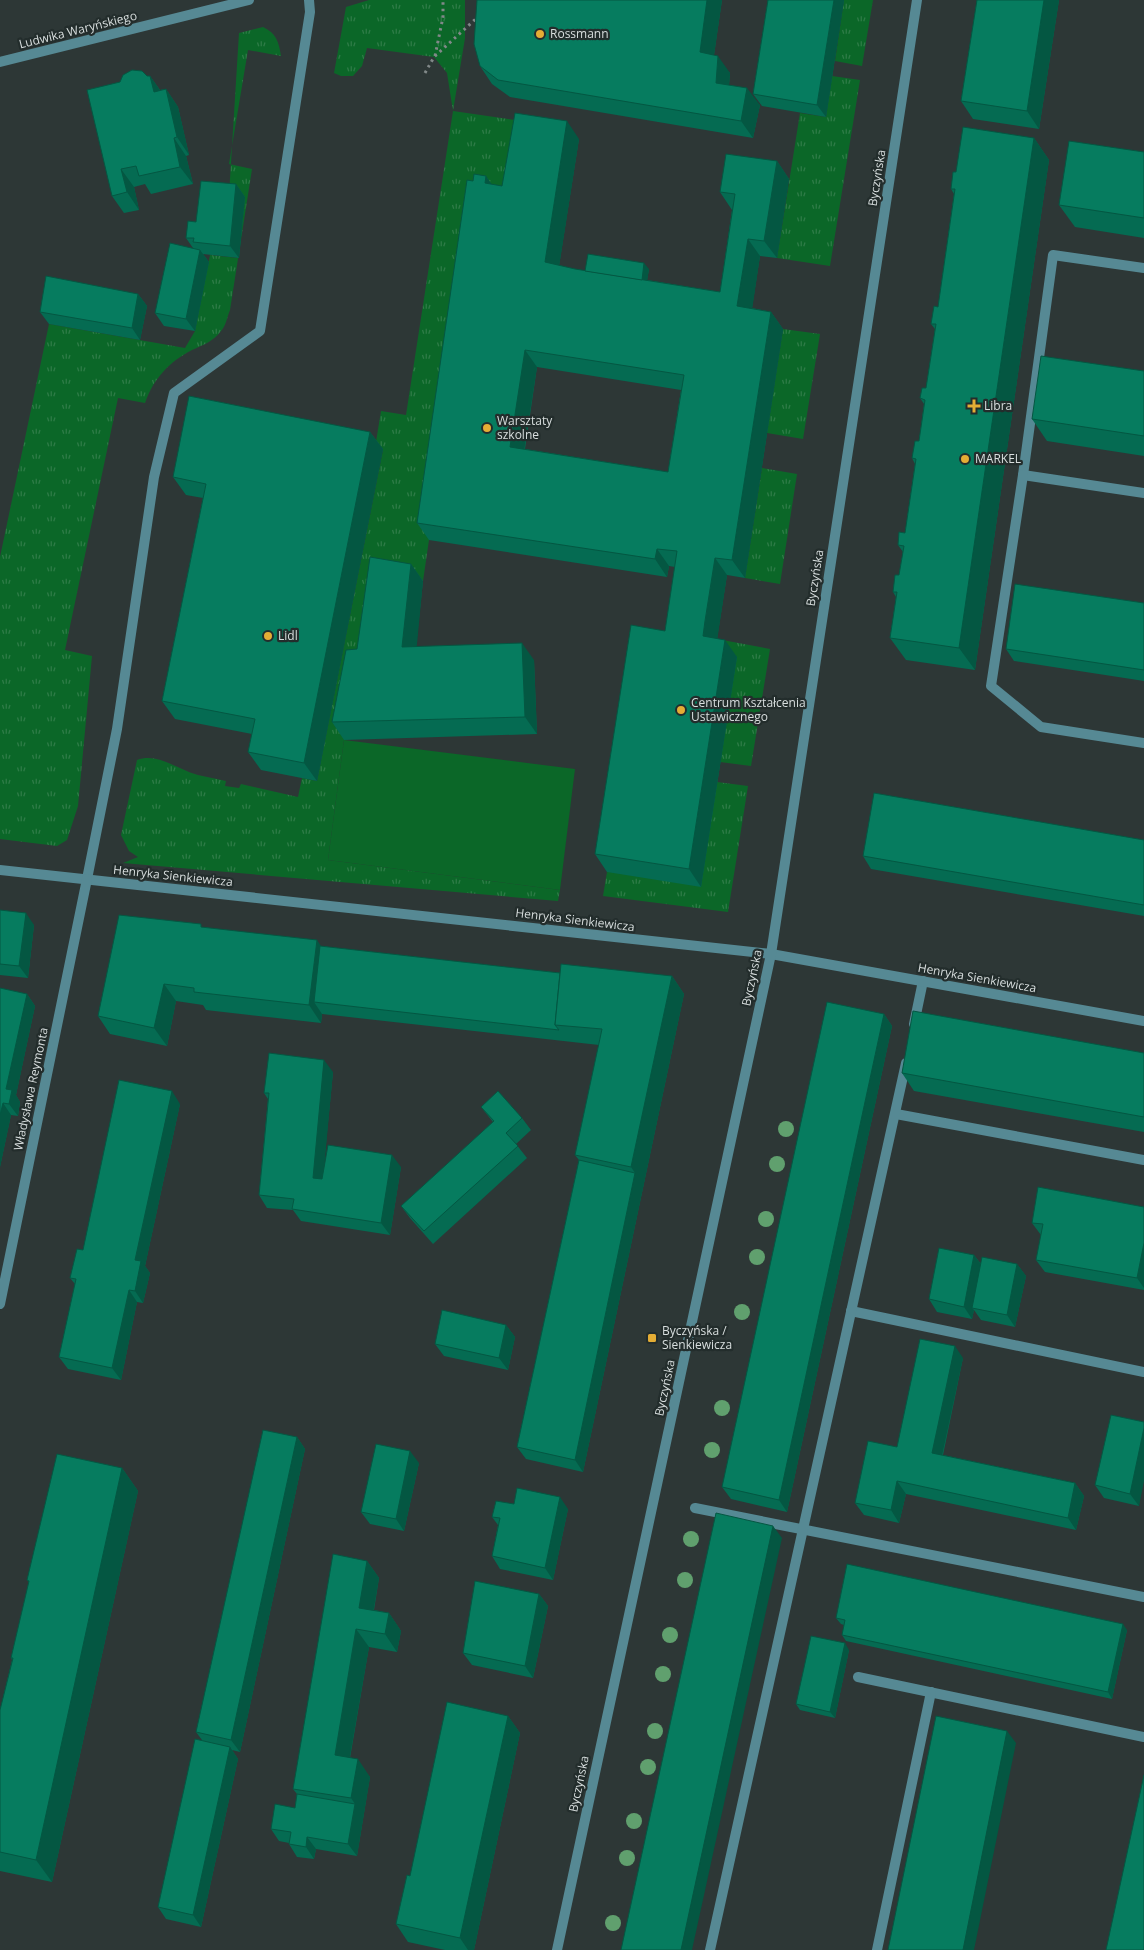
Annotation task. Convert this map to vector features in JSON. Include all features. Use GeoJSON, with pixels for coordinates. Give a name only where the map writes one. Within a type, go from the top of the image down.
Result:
{"type":"FeatureCollection","features":[{"type":"Feature","properties":{"kind":"street","name":"Ludwika Waryńskiego"},"geometry":{"type":"LineString","coordinates":[[0,62],[249,0]]}},
{"type":"Feature","properties":{"kind":"street","name":"Władysława Reymonta"},"geometry":{"type":"LineString","coordinates":[[0,1304],[117,729],[154,477],[174,393],[260,331],[310,12],[309,0]]}},
{"type":"Feature","properties":{"kind":"street","name":"Byczyńska"},"geometry":{"type":"LineString","coordinates":[[557,1950],[771,954],[916,0]]}},
{"type":"Feature","properties":{"kind":"street"},"geometry":{"type":"LineString","coordinates":[[1144,268],[1053,255],[991,686],[1041,727],[1144,743]]}},
{"type":"Feature","properties":{"kind":"street"},"geometry":{"type":"LineString","coordinates":[[1023,474],[1144,493]]}},
{"type":"Feature","properties":{"kind":"street","name":"Henryka Sienkiewicza"},"geometry":{"type":"LineString","coordinates":[[0,870],[771,954],[1144,1021]]}},
{"type":"Feature","properties":{"kind":"street"},"geometry":{"type":"LineString","coordinates":[[710,1950],[896,1114],[922,981]]}},
{"type":"Feature","properties":{"kind":"street"},"geometry":{"type":"LineString","coordinates":[[896,1114],[1144,1160]]}},
{"type":"Feature","properties":{"kind":"street"},"geometry":{"type":"LineString","coordinates":[[851,1311],[1144,1372]]}},
{"type":"Feature","properties":{"kind":"street"},"geometry":{"type":"LineString","coordinates":[[695,1508],[1144,1598]]}},
{"type":"Feature","properties":{"kind":"street"},"geometry":{"type":"LineString","coordinates":[[858,1677],[1144,1737]]}},
{"type":"Feature","properties":{"kind":"street"},"geometry":{"type":"LineString","coordinates":[[877,1950],[931,1692]]}},
{"type":"Feature","properties":{"kind":"path"},"geometry":{"type":"LineString","coordinates":[[425,73],[434,57],[442,17],[443,0]]}},
{"type":"Feature","properties":{"kind":"path"},"geometry":{"type":"LineString","coordinates":[[434,57],[481,14]]}},
{"type":"Feature","properties":{"kind":"green space"},"geometry":{"type":"Polygon","coordinates":[[[369,0],[465,0],[465,38],[453,111],[447,73],[434,57],[367,48],[362,66],[353,76],[341,76],[334,73],[346,7],[369,0]]]}},
{"type":"Feature","properties":{"kind":"green space"},"geometry":{"type":"Polygon","coordinates":[[[844,0],[873,0],[862,66],[835,61],[844,0]]]}},
{"type":"Feature","properties":{"kind":"green space"},"geometry":{"type":"Polygon","coordinates":[[[263,27],[276,38],[281,56],[248,50],[232,146],[239,33],[263,27]]]}},
{"type":"Feature","properties":{"kind":"green space"},"geometry":{"type":"Polygon","coordinates":[[[832,76],[860,80],[830,266],[777,258],[800,113],[826,117],[832,76]]]}},
{"type":"Feature","properties":{"kind":"green space"},"geometry":{"type":"Polygon","coordinates":[[[453,111],[522,121],[429,540],[423,581],[383,575],[344,740],[328,860],[560,890],[558,901],[123,863],[138,857],[129,851],[121,835],[137,760],[153,758],[160,760],[190,773],[226,781],[225,786],[239,788],[241,784],[298,797],[302,778],[317,781],[383,450],[375,448],[381,411],[406,415],[453,111]]]}},
{"type":"Feature","properties":{"kind":"green space"},"geometry":{"type":"Polygon","coordinates":[[[232,146],[231,164],[229,164],[232,146]]]}},
{"type":"Feature","properties":{"kind":"green space"},"geometry":{"type":"Polygon","coordinates":[[[231,164],[252,169],[230,310],[224,327],[212,340],[169,365],[158,378],[145,403],[118,398],[65,650],[92,656],[78,806],[67,840],[57,846],[0,839],[0,557],[49,324],[185,348],[195,331],[210,255],[238,258],[229,195],[231,164]]]}},
{"type":"Feature","properties":{"kind":"green space"},"geometry":{"type":"Polygon","coordinates":[[[783,329],[820,334],[803,439],[767,433],[783,329]]]}},
{"type":"Feature","properties":{"kind":"green space"},"geometry":{"type":"Polygon","coordinates":[[[762,468],[797,474],[780,584],[745,578],[762,468]]]}},
{"type":"Feature","properties":{"kind":"green space"},"geometry":{"type":"Polygon","coordinates":[[[717,639],[770,649],[751,766],[720,762],[717,639]]]}},
{"type":"Feature","properties":{"kind":"green space"},"geometry":{"type":"Polygon","coordinates":[[[344,740],[575,769],[560,890],[328,860],[344,740]]]}},
{"type":"Feature","properties":{"kind":"green space"},"geometry":{"type":"Polygon","coordinates":[[[717,782],[748,786],[728,912],[603,896],[607,872],[717,782]]]}},
{"type":"Feature","properties":{"kind":"building"},"geometry":{"type":"Polygon","coordinates":[[[477,0],[707,0],[700,52],[718,56],[716,83],[747,88],[741,121],[498,80],[480,66],[474,44],[477,0]]]}},
{"type":"Feature","properties":{"kind":"building"},"geometry":{"type":"Polygon","coordinates":[[[768,0],[834,0],[817,105],[753,94],[768,0]]]}},
{"type":"Feature","properties":{"kind":"building"},"geometry":{"type":"Polygon","coordinates":[[[977,0],[1044,0],[1027,111],[961,101],[977,0]]]}},
{"type":"Feature","properties":{"kind":"building"},"geometry":{"type":"Polygon","coordinates":[[[132,70],[142,71],[147,76],[150,76],[154,92],[166,89],[177,137],[174,138],[180,167],[139,176],[136,166],[121,169],[127,192],[112,196],[87,90],[120,82],[123,75],[132,70]]]}},
{"type":"Feature","properties":{"kind":"building"},"geometry":{"type":"Polygon","coordinates":[[[515,113],[567,121],[545,262],[575,269],[720,292],[735,194],[720,192],[726,154],[777,161],[764,241],[748,239],[737,306],[771,312],[732,560],[715,558],[705,621],[703,636],[725,640],[689,869],[595,854],[631,625],[665,631],[677,551],[657,549],[655,559],[417,523],[467,180],[473,181],[474,174],[486,176],[485,183],[502,186],[515,113]],[[525,350],[510,447],[668,472],[684,375],[525,350]]]}},
{"type":"Feature","properties":{"kind":"building"},"geometry":{"type":"Polygon","coordinates":[[[963,127],[1034,138],[959,648],[890,638],[897,592],[893,592],[895,575],[899,575],[904,546],[898,545],[899,532],[905,533],[916,459],[912,458],[915,441],[919,441],[925,400],[920,398],[922,388],[926,388],[936,324],[931,324],[934,306],[938,307],[955,189],[951,189],[953,172],[956,172],[963,127]]]}},
{"type":"Feature","properties":{"kind":"building"},"geometry":{"type":"Polygon","coordinates":[[[1069,141],[1144,152],[1144,218],[1059,205],[1069,141]]]}},
{"type":"Feature","properties":{"kind":"building"},"geometry":{"type":"Polygon","coordinates":[[[201,181],[236,184],[230,246],[193,242],[194,238],[186,238],[188,221],[196,222],[201,181]]]}},
{"type":"Feature","properties":{"kind":"building"},"geometry":{"type":"Polygon","coordinates":[[[170,243],[200,250],[186,319],[155,313],[170,243]]]}},
{"type":"Feature","properties":{"kind":"building"},"geometry":{"type":"Polygon","coordinates":[[[588,254],[644,263],[642,280],[585,271],[588,254]]]}},
{"type":"Feature","properties":{"kind":"building"},"geometry":{"type":"Polygon","coordinates":[[[46,276],[138,294],[132,328],[40,312],[46,276]]]}},
{"type":"Feature","properties":{"kind":"building"},"geometry":{"type":"Polygon","coordinates":[[[1041,356],[1144,371],[1144,436],[1032,419],[1041,356]]]}},
{"type":"Feature","properties":{"kind":"building","name":"Lidl"},"geometry":{"type":"Polygon","coordinates":[[[189,396],[370,432],[304,763],[248,752],[255,719],[162,701],[206,484],[173,477],[189,396]]]}},
{"type":"Feature","properties":{"kind":"building"},"geometry":{"type":"Polygon","coordinates":[[[370,557],[411,564],[402,647],[522,643],[525,717],[332,722],[346,650],[357,649],[370,557]]]}},
{"type":"Feature","properties":{"kind":"building"},"geometry":{"type":"Polygon","coordinates":[[[1015,584],[1144,603],[1144,670],[1006,649],[1015,584]]]}},
{"type":"Feature","properties":{"kind":"building"},"geometry":{"type":"Polygon","coordinates":[[[874,793],[1144,840],[1144,905],[863,856],[874,793]]]}},
{"type":"Feature","properties":{"kind":"building"},"geometry":{"type":"Polygon","coordinates":[[[0,910],[26,913],[19,966],[0,964],[0,910]]]}},
{"type":"Feature","properties":{"kind":"building"},"geometry":{"type":"Polygon","coordinates":[[[119,915],[201,924],[201,927],[317,940],[309,1005],[194,992],[194,988],[164,984],[154,1028],[98,1016],[119,915]]]}},
{"type":"Feature","properties":{"kind":"building"},"geometry":{"type":"Polygon","coordinates":[[[320,946],[560,973],[555,1025],[559,1030],[314,1002],[320,946]]]}},
{"type":"Feature","properties":{"kind":"building"},"geometry":{"type":"Polygon","coordinates":[[[561,964],[672,976],[631,1167],[575,1155],[602,1029],[555,1025],[561,964]]]}},
{"type":"Feature","properties":{"kind":"building"},"geometry":{"type":"Polygon","coordinates":[[[0,988],[27,994],[6,1089],[12,1090],[9,1104],[3,1103],[0,1115],[0,988]]]}},
{"type":"Feature","properties":{"kind":"building"},"geometry":{"type":"Polygon","coordinates":[[[827,1002],[884,1014],[779,1500],[722,1487],[827,1002]]]}},
{"type":"Feature","properties":{"kind":"building"},"geometry":{"type":"Polygon","coordinates":[[[913,1011],[1144,1053],[1144,1117],[902,1073],[913,1011]]]}},
{"type":"Feature","properties":{"kind":"building"},"geometry":{"type":"Polygon","coordinates":[[[269,1053],[324,1060],[313,1178],[322,1179],[328,1145],[392,1155],[381,1223],[292,1209],[294,1199],[259,1195],[269,1093],[264,1093],[269,1053]]]}},
{"type":"Feature","properties":{"kind":"building"},"geometry":{"type":"Polygon","coordinates":[[[119,1080],[172,1091],[135,1260],[141,1261],[135,1291],[129,1290],[112,1368],[59,1357],[76,1279],[70,1278],[77,1249],[83,1250],[119,1080]]]}},
{"type":"Feature","properties":{"kind":"building"},"geometry":{"type":"Polygon","coordinates":[[[498,1091],[522,1118],[506,1133],[518,1146],[424,1231],[401,1206],[494,1121],[481,1107],[498,1091]]]}},
{"type":"Feature","properties":{"kind":"building"},"geometry":{"type":"Polygon","coordinates":[[[579,1160],[635,1173],[575,1460],[517,1447],[579,1160]]]}},
{"type":"Feature","properties":{"kind":"building"},"geometry":{"type":"Polygon","coordinates":[[[1038,1187],[1144,1207],[1144,1243],[1137,1278],[1036,1260],[1043,1224],[1032,1223],[1038,1187]]]}},
{"type":"Feature","properties":{"kind":"building"},"geometry":{"type":"Polygon","coordinates":[[[939,1248],[974,1255],[964,1307],[929,1299],[939,1248]]]}},
{"type":"Feature","properties":{"kind":"building"},"geometry":{"type":"Polygon","coordinates":[[[982,1257],[1017,1264],[1007,1315],[972,1308],[982,1257]]]}},
{"type":"Feature","properties":{"kind":"building"},"geometry":{"type":"Polygon","coordinates":[[[442,1310],[506,1325],[499,1358],[435,1344],[442,1310]]]}},
{"type":"Feature","properties":{"kind":"building"},"geometry":{"type":"Polygon","coordinates":[[[920,1339],[955,1346],[932,1453],[1075,1483],[1068,1518],[897,1481],[891,1510],[855,1503],[868,1441],[897,1447],[920,1339]]]}},
{"type":"Feature","properties":{"kind":"building"},"geometry":{"type":"Polygon","coordinates":[[[1111,1415],[1144,1422],[1130,1494],[1095,1485],[1111,1415]]]}},
{"type":"Feature","properties":{"kind":"building"},"geometry":{"type":"Polygon","coordinates":[[[263,1430],[297,1437],[231,1740],[196,1732],[263,1430]]]}},
{"type":"Feature","properties":{"kind":"building"},"geometry":{"type":"Polygon","coordinates":[[[376,1444],[410,1451],[396,1519],[361,1512],[376,1444]]]}},
{"type":"Feature","properties":{"kind":"building"},"geometry":{"type":"Polygon","coordinates":[[[57,1454],[122,1468],[36,1860],[0,1852],[0,1710],[29,1581],[27,1580],[57,1454]]]}},
{"type":"Feature","properties":{"kind":"building"},"geometry":{"type":"Polygon","coordinates":[[[517,1488],[560,1497],[545,1568],[492,1556],[500,1518],[492,1517],[496,1501],[514,1504],[517,1488]]]}},
{"type":"Feature","properties":{"kind":"building"},"geometry":{"type":"Polygon","coordinates":[[[716,1513],[773,1526],[681,1950],[621,1950],[716,1513]]]}},
{"type":"Feature","properties":{"kind":"building"},"geometry":{"type":"Polygon","coordinates":[[[333,1554],[367,1561],[359,1608],[389,1613],[385,1634],[356,1629],[335,1755],[358,1759],[351,1798],[293,1789],[333,1554]]]}},
{"type":"Feature","properties":{"kind":"building"},"geometry":{"type":"Polygon","coordinates":[[[847,1564],[1123,1624],[1108,1692],[842,1635],[845,1620],[836,1618],[847,1564]]]}},
{"type":"Feature","properties":{"kind":"building"},"geometry":{"type":"Polygon","coordinates":[[[475,1581],[539,1594],[525,1666],[463,1653],[475,1581]]]}},
{"type":"Feature","properties":{"kind":"building"},"geometry":{"type":"Polygon","coordinates":[[[811,1636],[845,1643],[830,1712],[796,1704],[811,1636]]]}},
{"type":"Feature","properties":{"kind":"building"},"geometry":{"type":"Polygon","coordinates":[[[447,1702],[508,1716],[460,1938],[396,1924],[407,1875],[410,1876],[447,1702]]]}},
{"type":"Feature","properties":{"kind":"building"},"geometry":{"type":"Polygon","coordinates":[[[936,1716],[1007,1731],[963,1950],[888,1950],[936,1716]]]}},
{"type":"Feature","properties":{"kind":"building"},"geometry":{"type":"Polygon","coordinates":[[[195,1739],[230,1747],[193,1915],[158,1907],[195,1739]]]}},
{"type":"Feature","properties":{"kind":"building"},"geometry":{"type":"Polygon","coordinates":[[[1144,1775],[1144,1950],[1106,1950],[1144,1775]]]}},
{"type":"Feature","properties":{"kind":"building"},"geometry":{"type":"Polygon","coordinates":[[[297,1794],[355,1804],[348,1844],[307,1837],[306,1847],[289,1844],[291,1832],[271,1829],[275,1804],[295,1808],[297,1794]]]}},
{"type":"Feature","properties":{"kind":"place","name":"Rossmann"},"geometry":{"type":"Point","coordinates":[540,34]}},
{"type":"Feature","properties":{"kind":"place","name":"Libra"},"geometry":{"type":"Point","coordinates":[974,406]}},
{"type":"Feature","properties":{"kind":"place","name":"Warsztaty szkolne"},"geometry":{"type":"Point","coordinates":[487,428]}},
{"type":"Feature","properties":{"kind":"place","name":"MARKEL"},"geometry":{"type":"Point","coordinates":[965,459]}},
{"type":"Feature","properties":{"kind":"place","name":"Lidl"},"geometry":{"type":"Point","coordinates":[268,636]}},
{"type":"Feature","properties":{"kind":"place","name":"Centrum Kształcenia Ustawicznego"},"geometry":{"type":"Point","coordinates":[681,710]}},
{"type":"Feature","properties":{"kind":"place","name":"Byczyńska / Sienkiewicza"},"geometry":{"type":"Point","coordinates":[652,1338]}}]}
